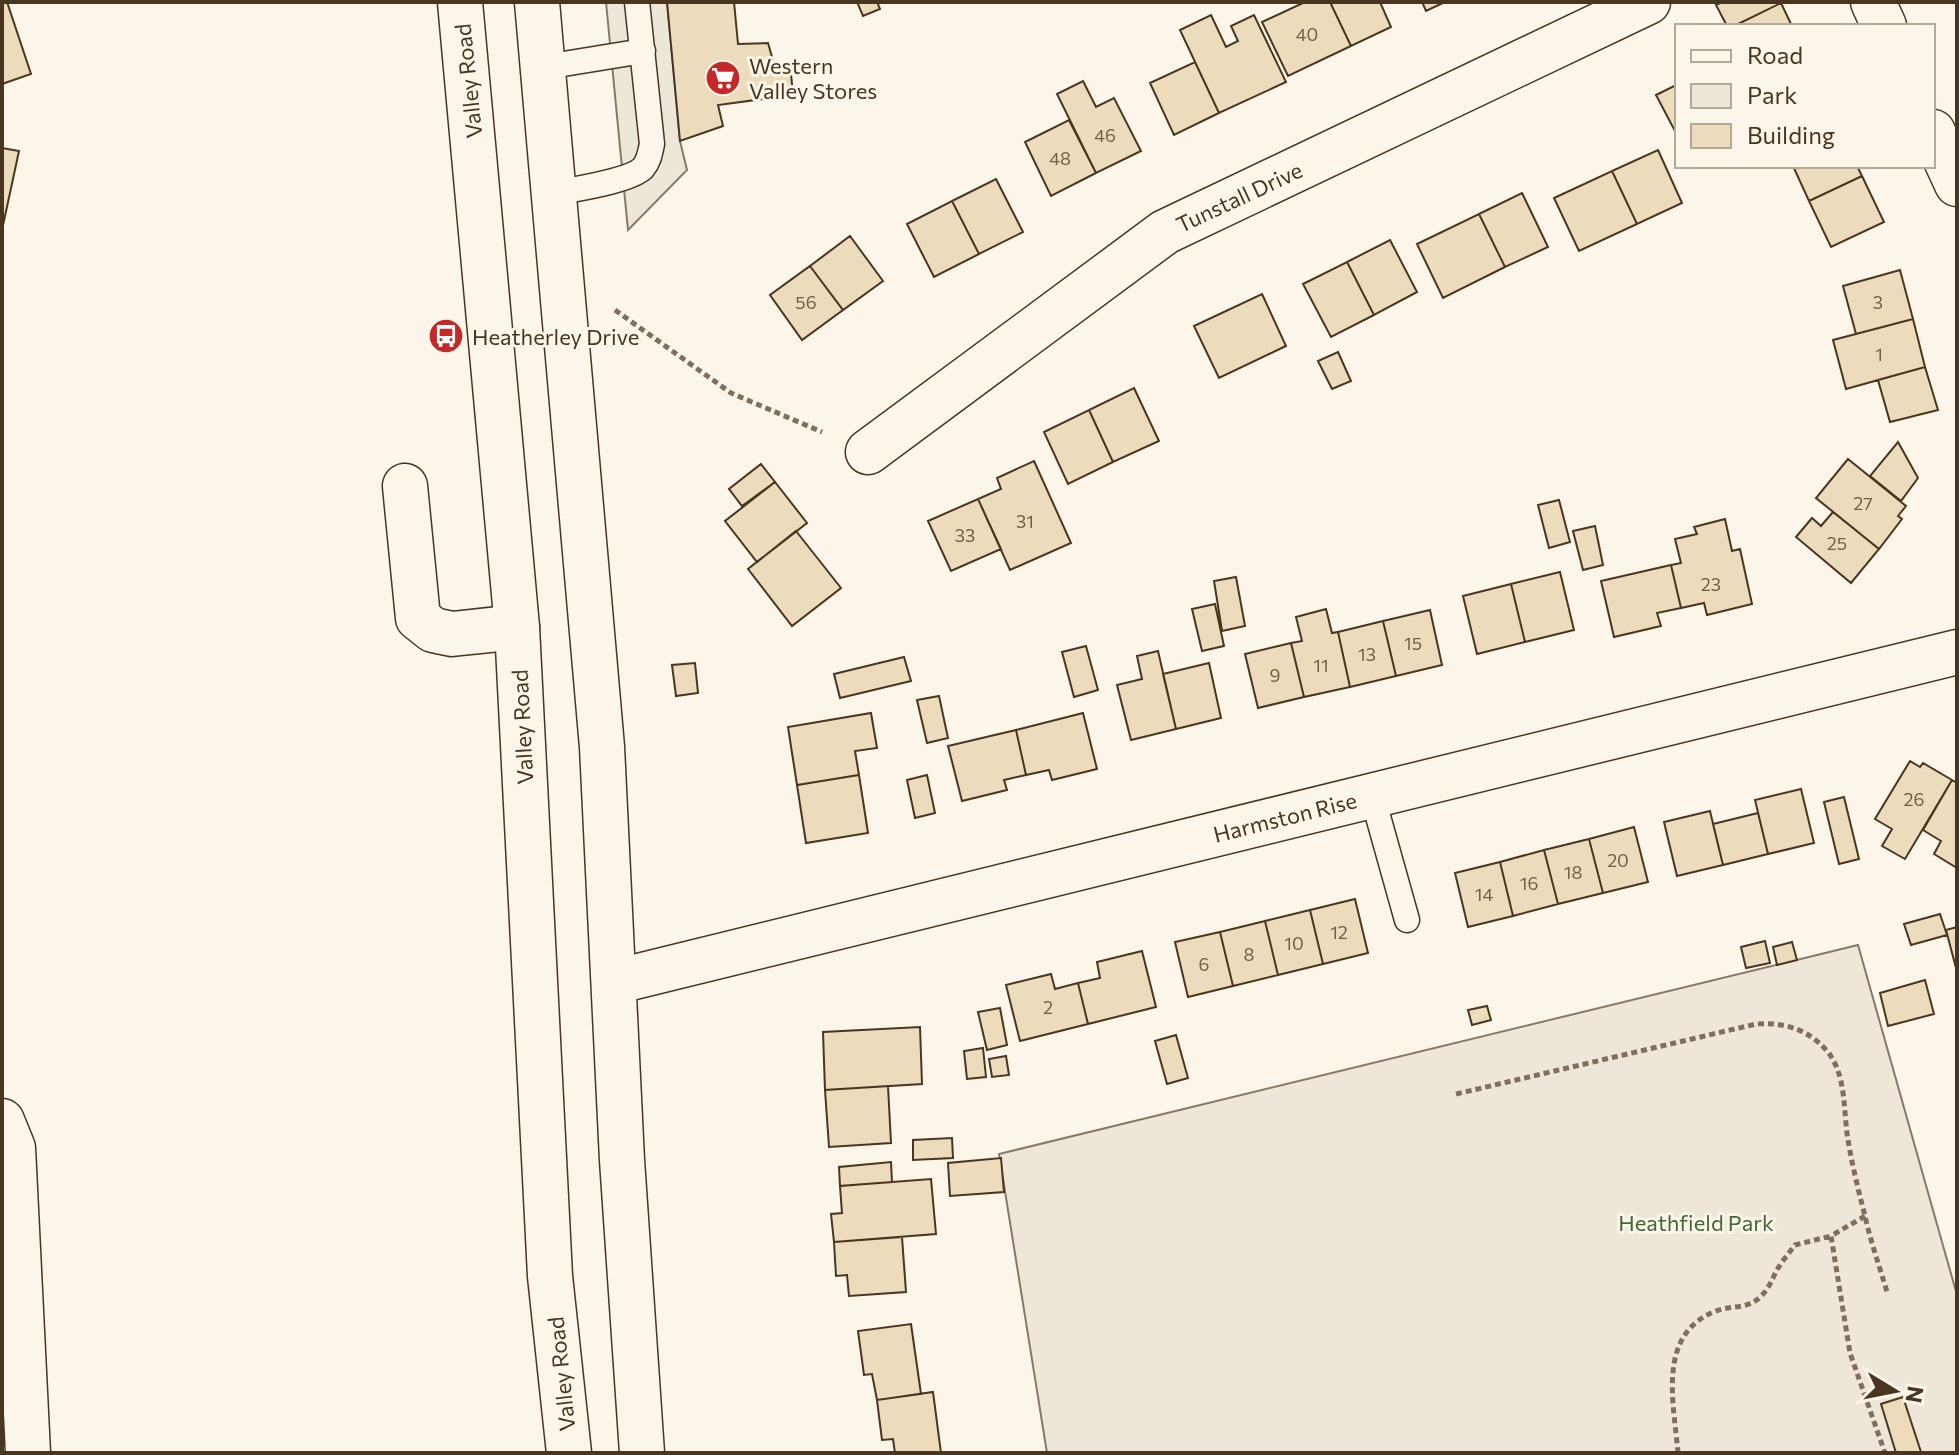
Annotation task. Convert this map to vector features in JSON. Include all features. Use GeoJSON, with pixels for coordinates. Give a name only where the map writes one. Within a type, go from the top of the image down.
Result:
{"type":"FeatureCollection","features":[{"type":"Feature","properties":{"kind":"main road","name":"Valley Road"},"geometry":{"type":"LineString","coordinates":[[460,2],[517,627],[550,1276],[569,1453]]}},
{"type":"Feature","properties":{"kind":"main road"},"geometry":{"type":"LineString","coordinates":[[537,2],[602,747],[622,1160],[642,1453]]}},
{"type":"Feature","properties":{"kind":"main road","name":"Tunstall Drive"},"geometry":{"type":"LineString","coordinates":[[868,452],[1165,232],[1648,2]]}},
{"type":"Feature","properties":{"kind":"main road"},"geometry":{"type":"LineString","coordinates":[[1873,2],[1883,24]]}},
{"type":"Feature","properties":{"kind":"main road"},"geometry":{"type":"LineString","coordinates":[[1935,136],[1957,184]]}},
{"type":"Feature","properties":{"kind":"main road"},"geometry":{"type":"LineString","coordinates":[[405,486],[418,618],[433,630],[452,634],[517,627]]}},
{"type":"Feature","properties":{"kind":"main road","name":"Harmston Rise"},"geometry":{"type":"LineString","coordinates":[[614,982],[1957,652]]}},
{"type":"Feature","properties":{"kind":"main road"},"geometry":{"type":"LineString","coordinates":[[2,1121],[13,1148],[28,1453]]}},
{"type":"Feature","properties":{"kind":"lane"},"geometry":{"type":"LineString","coordinates":[[555,193],[640,172],[648,162],[652,144],[637,2]]}},
{"type":"Feature","properties":{"kind":"lane"},"geometry":{"type":"LineString","coordinates":[[545,67],[643,51]]}},
{"type":"Feature","properties":{"kind":"lane"},"geometry":{"type":"LineString","coordinates":[[1372,795],[1407,920]]}},
{"type":"Feature","properties":{"kind":"path"},"geometry":{"type":"LineString","coordinates":[[615,309],[731,393],[868,452]]}},
{"type":"Feature","properties":{"kind":"path"},"geometry":{"type":"LineString","coordinates":[[1456,1094],[1756,1024],[1776,1023],[1796,1028],[1813,1037],[1829,1053],[1840,1073],[1848,1141],[1865,1216],[1888,1295]]}},
{"type":"Feature","properties":{"kind":"path"},"geometry":{"type":"LineString","coordinates":[[1678,1453],[1672,1368],[1684,1334],[1700,1319],[1719,1310],[1749,1305],[1762,1296],[1795,1245],[1831,1236],[1865,1216]]}},
{"type":"Feature","properties":{"kind":"path"},"geometry":{"type":"LineString","coordinates":[[1831,1236],[1850,1353],[1885,1453]]}},
{"type":"Feature","properties":{"kind":"green space","name":"Heathfield Park"},"geometry":{"type":"Polygon","coordinates":[[[1858,945],[1957,1295],[1957,1453],[1047,1453],[999,1154],[1858,945]]]}},
{"type":"Feature","properties":{"kind":"shaded area"},"geometry":{"type":"Polygon","coordinates":[[[606,2],[667,2],[680,141],[687,170],[628,230],[606,2]]]}},
{"type":"Feature","properties":{"kind":"building"},"geometry":{"type":"Polygon","coordinates":[[[2,2],[7,2],[31,74],[2,84],[2,2]]]}},
{"type":"Feature","properties":{"kind":"building"},"geometry":{"type":"Polygon","coordinates":[[[667,2],[734,2],[738,44],[768,43],[774,64],[790,63],[793,95],[718,105],[723,126],[680,141],[667,2]]]}},
{"type":"Feature","properties":{"kind":"building"},"geometry":{"type":"Polygon","coordinates":[[[857,2],[877,2],[880,9],[863,16],[857,2]]]}},
{"type":"Feature","properties":{"kind":"building"},"geometry":{"type":"Polygon","coordinates":[[[1305,2],[1330,2],[1351,46],[1288,76],[1262,22],[1305,2]]]}},
{"type":"Feature","properties":{"kind":"building"},"geometry":{"type":"Polygon","coordinates":[[[1330,2],[1380,2],[1391,27],[1351,46],[1330,2]]]}},
{"type":"Feature","properties":{"kind":"building"},"geometry":{"type":"Polygon","coordinates":[[[1422,2],[1445,2],[1426,11],[1422,2]]]}},
{"type":"Feature","properties":{"kind":"building"},"geometry":{"type":"Polygon","coordinates":[[[1722,2],[1781,2],[1738,24],[1726,24],[1716,5],[1722,2]]]}},
{"type":"Feature","properties":{"kind":"building"},"geometry":{"type":"Polygon","coordinates":[[[1781,3],[1791,24],[1738,24],[1781,3]]]}},
{"type":"Feature","properties":{"kind":"building"},"geometry":{"type":"Polygon","coordinates":[[[1211,15],[1226,47],[1238,41],[1231,26],[1254,15],[1286,82],[1219,113],[1180,30],[1211,15]]]}},
{"type":"Feature","properties":{"kind":"building"},"geometry":{"type":"Polygon","coordinates":[[[1195,62],[1219,113],[1174,135],[1150,83],[1195,62]]]}},
{"type":"Feature","properties":{"kind":"building"},"geometry":{"type":"Polygon","coordinates":[[[1083,81],[1096,107],[1114,98],[1141,151],[1096,173],[1057,94],[1083,81]]]}},
{"type":"Feature","properties":{"kind":"building"},"geometry":{"type":"Polygon","coordinates":[[[1675,88],[1675,131],[1656,95],[1675,88]]]}},
{"type":"Feature","properties":{"kind":"building"},"geometry":{"type":"Polygon","coordinates":[[[1069,120],[1096,173],[1051,196],[1025,142],[1069,120]]]}},
{"type":"Feature","properties":{"kind":"building"},"geometry":{"type":"Polygon","coordinates":[[[2,148],[19,151],[2,230],[2,148]]]}},
{"type":"Feature","properties":{"kind":"building"},"geometry":{"type":"Polygon","coordinates":[[[1658,150],[1682,203],[1637,224],[1612,171],[1658,150]]]}},
{"type":"Feature","properties":{"kind":"building"},"geometry":{"type":"Polygon","coordinates":[[[1794,168],[1858,168],[1862,176],[1809,201],[1794,168]]]}},
{"type":"Feature","properties":{"kind":"building"},"geometry":{"type":"Polygon","coordinates":[[[1612,171],[1637,224],[1579,251],[1554,198],[1612,171]]]}},
{"type":"Feature","properties":{"kind":"building"},"geometry":{"type":"Polygon","coordinates":[[[1862,176],[1884,222],[1831,247],[1809,201],[1862,176]]]}},
{"type":"Feature","properties":{"kind":"building"},"geometry":{"type":"Polygon","coordinates":[[[996,179],[1023,232],[979,254],[952,201],[996,179]]]}},
{"type":"Feature","properties":{"kind":"building"},"geometry":{"type":"Polygon","coordinates":[[[1522,193],[1548,247],[1505,267],[1479,214],[1522,193]]]}},
{"type":"Feature","properties":{"kind":"building"},"geometry":{"type":"Polygon","coordinates":[[[952,201],[979,254],[934,277],[907,224],[952,201]]]}},
{"type":"Feature","properties":{"kind":"building"},"geometry":{"type":"Polygon","coordinates":[[[1479,214],[1505,267],[1443,298],[1417,244],[1479,214]]]}},
{"type":"Feature","properties":{"kind":"building"},"geometry":{"type":"Polygon","coordinates":[[[850,236],[883,281],[843,310],[810,266],[850,236]]]}},
{"type":"Feature","properties":{"kind":"building"},"geometry":{"type":"Polygon","coordinates":[[[1390,240],[1417,292],[1374,315],[1347,262],[1390,240]]]}},
{"type":"Feature","properties":{"kind":"building"},"geometry":{"type":"Polygon","coordinates":[[[1347,262],[1374,315],[1331,337],[1303,284],[1347,262]]]}},
{"type":"Feature","properties":{"kind":"building"},"geometry":{"type":"Polygon","coordinates":[[[810,266],[843,310],[802,340],[770,295],[810,266]]]}},
{"type":"Feature","properties":{"kind":"building"},"geometry":{"type":"Polygon","coordinates":[[[1900,270],[1913,319],[1856,334],[1843,286],[1900,270]]]}},
{"type":"Feature","properties":{"kind":"building"},"geometry":{"type":"Polygon","coordinates":[[[1262,294],[1286,346],[1219,378],[1194,326],[1262,294]]]}},
{"type":"Feature","properties":{"kind":"building"},"geometry":{"type":"Polygon","coordinates":[[[1913,319],[1925,367],[1846,389],[1833,340],[1913,319]]]}},
{"type":"Feature","properties":{"kind":"building"},"geometry":{"type":"Polygon","coordinates":[[[1338,352],[1351,381],[1332,389],[1318,361],[1338,352]]]}},
{"type":"Feature","properties":{"kind":"building"},"geometry":{"type":"Polygon","coordinates":[[[1925,367],[1938,410],[1890,422],[1878,380],[1925,367]]]}},
{"type":"Feature","properties":{"kind":"building"},"geometry":{"type":"Polygon","coordinates":[[[1134,388],[1159,441],[1113,462],[1089,410],[1134,388]]]}},
{"type":"Feature","properties":{"kind":"building"},"geometry":{"type":"Polygon","coordinates":[[[1089,410],[1113,462],[1068,484],[1044,432],[1089,410]]]}},
{"type":"Feature","properties":{"kind":"building"},"geometry":{"type":"Polygon","coordinates":[[[1898,442],[1918,478],[1901,501],[1870,476],[1898,442]]]}},
{"type":"Feature","properties":{"kind":"building"},"geometry":{"type":"Polygon","coordinates":[[[1848,459],[1906,506],[1898,516],[1902,519],[1879,549],[1816,498],[1848,459]]]}},
{"type":"Feature","properties":{"kind":"building"},"geometry":{"type":"Polygon","coordinates":[[[1034,461],[1071,543],[1010,570],[978,499],[1001,489],[997,478],[1034,461]]]}},
{"type":"Feature","properties":{"kind":"building"},"geometry":{"type":"Polygon","coordinates":[[[761,464],[775,482],[742,506],[729,489],[761,464]]]}},
{"type":"Feature","properties":{"kind":"building"},"geometry":{"type":"Polygon","coordinates":[[[775,482],[807,523],[757,562],[725,521],[775,482]]]}},
{"type":"Feature","properties":{"kind":"building"},"geometry":{"type":"Polygon","coordinates":[[[978,499],[1001,549],[951,571],[928,521],[978,499]]]}},
{"type":"Feature","properties":{"kind":"building"},"geometry":{"type":"Polygon","coordinates":[[[1559,500],[1570,542],[1549,548],[1538,505],[1559,500]]]}},
{"type":"Feature","properties":{"kind":"building"},"geometry":{"type":"Polygon","coordinates":[[[1833,512],[1879,549],[1851,583],[1796,537],[1812,518],[1821,526],[1833,512]]]}},
{"type":"Feature","properties":{"kind":"building"},"geometry":{"type":"Polygon","coordinates":[[[1725,519],[1732,551],[1740,549],[1752,604],[1707,615],[1704,603],[1681,608],[1671,565],[1681,563],[1675,539],[1697,534],[1694,527],[1725,519]]]}},
{"type":"Feature","properties":{"kind":"building"},"geometry":{"type":"Polygon","coordinates":[[[1595,526],[1603,565],[1583,570],[1573,531],[1595,526]]]}},
{"type":"Feature","properties":{"kind":"building"},"geometry":{"type":"Polygon","coordinates":[[[796,531],[841,588],[792,626],[748,569],[796,531]]]}},
{"type":"Feature","properties":{"kind":"building"},"geometry":{"type":"Polygon","coordinates":[[[1671,565],[1681,608],[1657,613],[1661,626],[1614,637],[1601,581],[1671,565]]]}},
{"type":"Feature","properties":{"kind":"building"},"geometry":{"type":"Polygon","coordinates":[[[1560,572],[1574,630],[1525,642],[1511,584],[1560,572]]]}},
{"type":"Feature","properties":{"kind":"building"},"geometry":{"type":"Polygon","coordinates":[[[1236,577],[1245,626],[1222,631],[1214,581],[1236,577]]]}},
{"type":"Feature","properties":{"kind":"building"},"geometry":{"type":"Polygon","coordinates":[[[1511,584],[1525,642],[1477,654],[1463,596],[1511,584]]]}},
{"type":"Feature","properties":{"kind":"building"},"geometry":{"type":"Polygon","coordinates":[[[1215,604],[1224,646],[1202,651],[1192,609],[1215,604]]]}},
{"type":"Feature","properties":{"kind":"building"},"geometry":{"type":"Polygon","coordinates":[[[1326,609],[1332,633],[1338,632],[1350,687],[1304,697],[1291,643],[1302,641],[1296,617],[1326,609]]]}},
{"type":"Feature","properties":{"kind":"building"},"geometry":{"type":"Polygon","coordinates":[[[1430,610],[1442,665],[1396,676],[1383,621],[1430,610]]]}},
{"type":"Feature","properties":{"kind":"building"},"geometry":{"type":"Polygon","coordinates":[[[1383,621],[1396,676],[1350,687],[1338,632],[1383,621]]]}},
{"type":"Feature","properties":{"kind":"building"},"geometry":{"type":"Polygon","coordinates":[[[1291,643],[1304,697],[1258,708],[1245,654],[1291,643]]]}},
{"type":"Feature","properties":{"kind":"building"},"geometry":{"type":"Polygon","coordinates":[[[1086,646],[1098,690],[1074,697],[1062,652],[1086,646]]]}},
{"type":"Feature","properties":{"kind":"building"},"geometry":{"type":"Polygon","coordinates":[[[1158,651],[1176,729],[1131,740],[1117,685],[1142,679],[1137,656],[1158,651]]]}},
{"type":"Feature","properties":{"kind":"building"},"geometry":{"type":"Polygon","coordinates":[[[904,657],[911,681],[840,698],[834,674],[904,657]]]}},
{"type":"Feature","properties":{"kind":"building"},"geometry":{"type":"Polygon","coordinates":[[[695,663],[698,693],[676,696],[672,665],[695,663]]]}},
{"type":"Feature","properties":{"kind":"building"},"geometry":{"type":"Polygon","coordinates":[[[1209,663],[1221,718],[1176,729],[1163,674],[1209,663]]]}},
{"type":"Feature","properties":{"kind":"building"},"geometry":{"type":"Polygon","coordinates":[[[939,696],[948,738],[927,743],[917,700],[939,696]]]}},
{"type":"Feature","properties":{"kind":"building"},"geometry":{"type":"Polygon","coordinates":[[[871,713],[877,748],[855,751],[859,775],[797,785],[788,727],[871,713]]]}},
{"type":"Feature","properties":{"kind":"building"},"geometry":{"type":"Polygon","coordinates":[[[1083,713],[1097,769],[1052,780],[1049,770],[1026,775],[1016,730],[1083,713]]]}},
{"type":"Feature","properties":{"kind":"building"},"geometry":{"type":"Polygon","coordinates":[[[1016,730],[1026,775],[1004,780],[1007,790],[962,801],[948,746],[1016,730]]]}},
{"type":"Feature","properties":{"kind":"building"},"geometry":{"type":"Polygon","coordinates":[[[1910,761],[1920,767],[1923,763],[1952,780],[1905,859],[1882,846],[1892,829],[1875,819],[1910,761]]]}},
{"type":"Feature","properties":{"kind":"building"},"geometry":{"type":"Polygon","coordinates":[[[859,775],[868,833],[806,843],[797,785],[859,775]]]}},
{"type":"Feature","properties":{"kind":"building"},"geometry":{"type":"Polygon","coordinates":[[[927,775],[935,813],[915,818],[907,780],[927,775]]]}},
{"type":"Feature","properties":{"kind":"building"},"geometry":{"type":"Polygon","coordinates":[[[1952,780],[1957,783],[1957,868],[1934,854],[1941,841],[1923,830],[1952,780]]]}},
{"type":"Feature","properties":{"kind":"building"},"geometry":{"type":"Polygon","coordinates":[[[1801,789],[1814,843],[1768,854],[1755,800],[1801,789]]]}},
{"type":"Feature","properties":{"kind":"building"},"geometry":{"type":"Polygon","coordinates":[[[1844,797],[1859,859],[1839,864],[1824,802],[1844,797]]]}},
{"type":"Feature","properties":{"kind":"building"},"geometry":{"type":"Polygon","coordinates":[[[1710,811],[1723,865],[1677,876],[1664,822],[1710,811]]]}},
{"type":"Feature","properties":{"kind":"building"},"geometry":{"type":"Polygon","coordinates":[[[1758,813],[1768,854],[1723,865],[1713,824],[1758,813]]]}},
{"type":"Feature","properties":{"kind":"building"},"geometry":{"type":"Polygon","coordinates":[[[1634,827],[1648,882],[1603,893],[1589,839],[1634,827]]]}},
{"type":"Feature","properties":{"kind":"building"},"geometry":{"type":"Polygon","coordinates":[[[1589,839],[1603,893],[1558,904],[1544,850],[1589,839]]]}},
{"type":"Feature","properties":{"kind":"building"},"geometry":{"type":"Polygon","coordinates":[[[1544,850],[1558,904],[1513,916],[1500,862],[1544,850]]]}},
{"type":"Feature","properties":{"kind":"building"},"geometry":{"type":"Polygon","coordinates":[[[1500,862],[1513,916],[1468,927],[1455,873],[1500,862]]]}},
{"type":"Feature","properties":{"kind":"building"},"geometry":{"type":"Polygon","coordinates":[[[1355,899],[1368,953],[1323,964],[1310,910],[1355,899]]]}},
{"type":"Feature","properties":{"kind":"building"},"geometry":{"type":"Polygon","coordinates":[[[1310,910],[1323,964],[1278,975],[1265,921],[1310,910]]]}},
{"type":"Feature","properties":{"kind":"building"},"geometry":{"type":"Polygon","coordinates":[[[1940,914],[1947,935],[1911,945],[1904,924],[1940,914]]]}},
{"type":"Feature","properties":{"kind":"building"},"geometry":{"type":"Polygon","coordinates":[[[1265,921],[1278,975],[1233,986],[1220,932],[1265,921]]]}},
{"type":"Feature","properties":{"kind":"building"},"geometry":{"type":"Polygon","coordinates":[[[1957,927],[1957,967],[1956,968],[1946,930],[1957,927]]]}},
{"type":"Feature","properties":{"kind":"building"},"geometry":{"type":"Polygon","coordinates":[[[1220,932],[1233,986],[1188,997],[1175,942],[1220,932]]]}},
{"type":"Feature","properties":{"kind":"building"},"geometry":{"type":"Polygon","coordinates":[[[1765,941],[1770,963],[1746,968],[1741,947],[1765,941]]]}},
{"type":"Feature","properties":{"kind":"building"},"geometry":{"type":"Polygon","coordinates":[[[1792,942],[1797,960],[1777,965],[1773,947],[1792,942]]]}},
{"type":"Feature","properties":{"kind":"building"},"geometry":{"type":"Polygon","coordinates":[[[1142,951],[1156,1007],[1088,1024],[1078,983],[1100,978],[1097,962],[1142,951]]]}},
{"type":"Feature","properties":{"kind":"building"},"geometry":{"type":"Polygon","coordinates":[[[1051,974],[1055,989],[1078,983],[1088,1024],[1020,1041],[1006,985],[1051,974]]]}},
{"type":"Feature","properties":{"kind":"building"},"geometry":{"type":"Polygon","coordinates":[[[1925,980],[1934,1014],[1888,1026],[1880,993],[1925,980]]]}},
{"type":"Feature","properties":{"kind":"building"},"geometry":{"type":"Polygon","coordinates":[[[1487,1006],[1491,1020],[1472,1025],[1468,1010],[1487,1006]]]}},
{"type":"Feature","properties":{"kind":"building"},"geometry":{"type":"Polygon","coordinates":[[[1000,1008],[1007,1045],[987,1050],[978,1012],[1000,1008]]]}},
{"type":"Feature","properties":{"kind":"building"},"geometry":{"type":"Polygon","coordinates":[[[920,1027],[922,1084],[825,1090],[823,1032],[920,1027]]]}},
{"type":"Feature","properties":{"kind":"building"},"geometry":{"type":"Polygon","coordinates":[[[1176,1035],[1188,1078],[1167,1084],[1155,1041],[1176,1035]]]}},
{"type":"Feature","properties":{"kind":"building"},"geometry":{"type":"Polygon","coordinates":[[[983,1048],[986,1077],[967,1079],[964,1051],[983,1048]]]}},
{"type":"Feature","properties":{"kind":"building"},"geometry":{"type":"Polygon","coordinates":[[[1006,1056],[1009,1075],[992,1077],[989,1059],[1006,1056]]]}},
{"type":"Feature","properties":{"kind":"building"},"geometry":{"type":"Polygon","coordinates":[[[888,1086],[891,1143],[829,1147],[825,1090],[888,1086]]]}},
{"type":"Feature","properties":{"kind":"building"},"geometry":{"type":"Polygon","coordinates":[[[952,1138],[953,1158],[913,1160],[913,1140],[952,1138]]]}},
{"type":"Feature","properties":{"kind":"building"},"geometry":{"type":"Polygon","coordinates":[[[1001,1158],[1004,1192],[950,1196],[948,1163],[1001,1158]]]}},
{"type":"Feature","properties":{"kind":"building"},"geometry":{"type":"Polygon","coordinates":[[[891,1162],[892,1182],[840,1186],[839,1167],[891,1162]]]}},
{"type":"Feature","properties":{"kind":"building"},"geometry":{"type":"Polygon","coordinates":[[[931,1179],[936,1234],[834,1242],[831,1214],[842,1213],[840,1186],[931,1179]]]}},
{"type":"Feature","properties":{"kind":"building"},"geometry":{"type":"Polygon","coordinates":[[[902,1237],[906,1292],[849,1296],[847,1275],[836,1276],[834,1242],[902,1237]]]}},
{"type":"Feature","properties":{"kind":"building"},"geometry":{"type":"Polygon","coordinates":[[[911,1324],[921,1394],[877,1400],[872,1374],[864,1375],[858,1331],[911,1324]]]}},
{"type":"Feature","properties":{"kind":"building"},"geometry":{"type":"Polygon","coordinates":[[[933,1392],[941,1453],[895,1453],[893,1439],[882,1440],[877,1400],[933,1392]]]}},
{"type":"Feature","properties":{"kind":"building"},"geometry":{"type":"Polygon","coordinates":[[[1903,1397],[1921,1452],[1896,1453],[1881,1404],[1903,1397]]]}},
{"type":"Feature","properties":{"kind":"place","name":"Western Valley Stores"},"geometry":{"type":"Point","coordinates":[723,78]}},
{"type":"Feature","properties":{"kind":"place","name":"Heatherley Drive"},"geometry":{"type":"Point","coordinates":[446,336]}}]}
